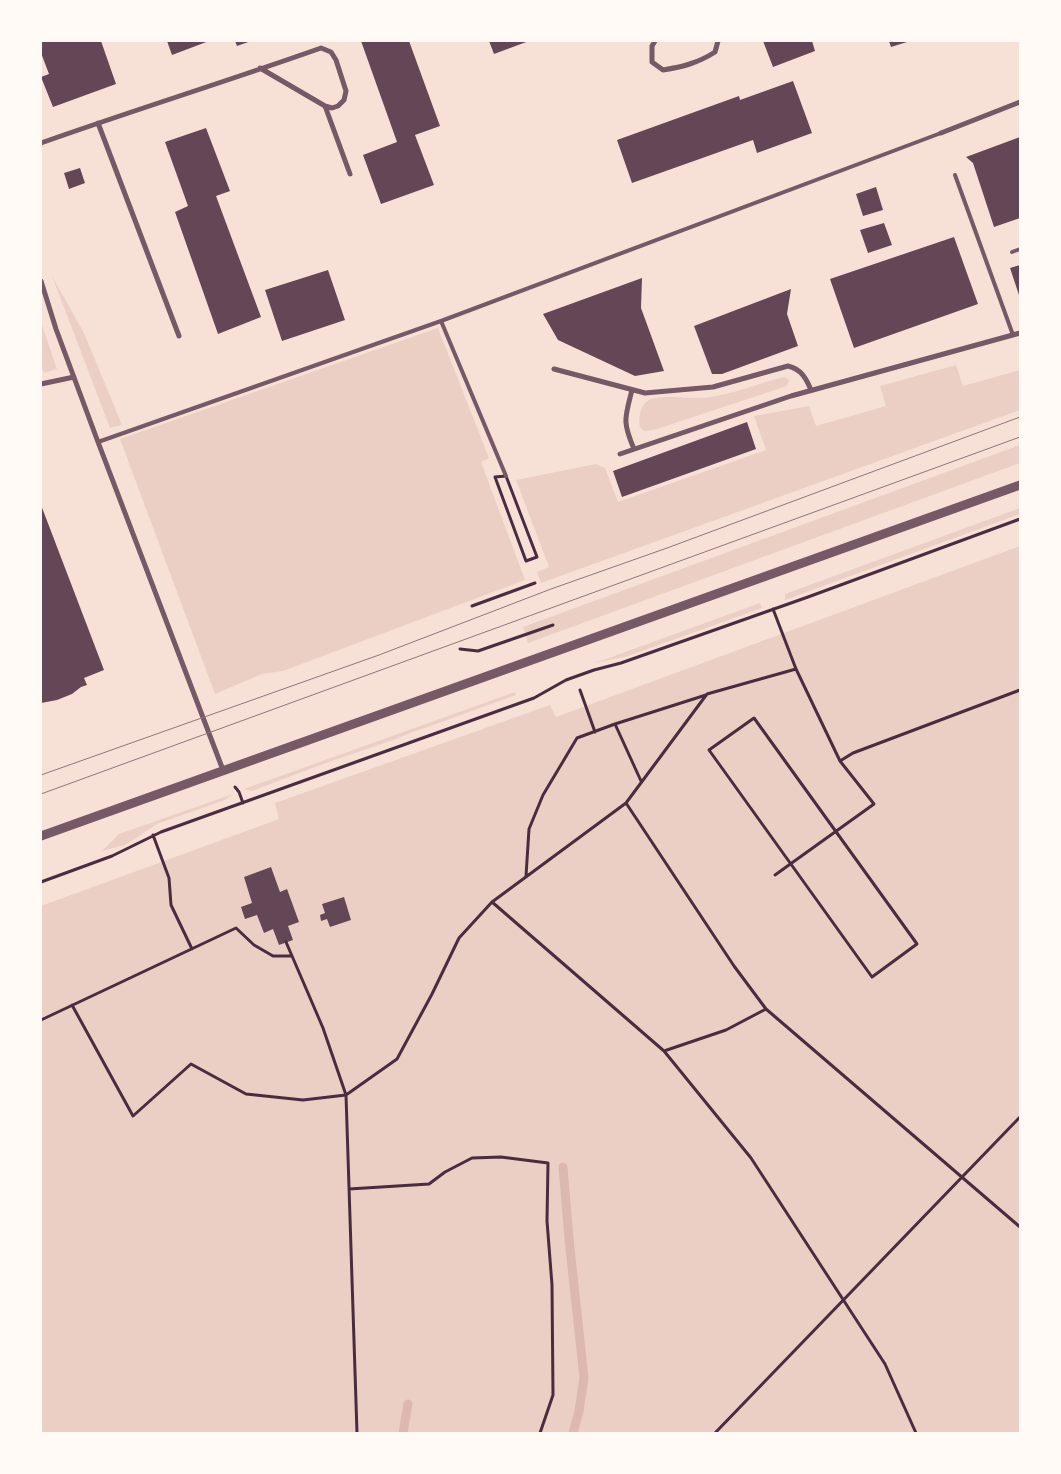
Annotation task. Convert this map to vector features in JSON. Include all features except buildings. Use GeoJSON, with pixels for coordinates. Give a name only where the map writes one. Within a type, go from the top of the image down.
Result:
{"type":"FeatureCollection","features":[{"type":"Feature","properties":{"kind":"street"},"geometry":{"type":"LineString","coordinates":[[655,41],[652,46],[652,62],[663,70],[684,67],[709,56],[715,52],[718,41]]}},
{"type":"Feature","properties":{"kind":"street"},"geometry":{"type":"LineString","coordinates":[[41,143],[260,68],[321,48],[331,52],[336,60],[346,91],[344,100],[338,106],[332,108],[325,106],[260,68]]}},
{"type":"Feature","properties":{"kind":"street"},"geometry":{"type":"LineString","coordinates":[[941,133],[1020,102]]}},
{"type":"Feature","properties":{"kind":"street"},"geometry":{"type":"LineString","coordinates":[[325,106],[350,174]]}},
{"type":"Feature","properties":{"kind":"street"},"geometry":{"type":"LineString","coordinates":[[98,123],[179,336]]}},
{"type":"Feature","properties":{"kind":"street"},"geometry":{"type":"LineString","coordinates":[[41,282],[98,442],[223,770]]}},
{"type":"Feature","properties":{"kind":"street"},"geometry":{"type":"LineString","coordinates":[[620,454],[812,390],[1020,333]]}},
{"type":"Feature","properties":{"kind":"street"},"geometry":{"type":"LineString","coordinates":[[554,369],[645,393],[713,388],[788,366],[796,368],[805,376],[812,390]]}},
{"type":"Feature","properties":{"kind":"street"},"geometry":{"type":"LineString","coordinates":[[41,384],[74,377]]}},
{"type":"Feature","properties":{"kind":"street"},"geometry":{"type":"LineString","coordinates":[[632,390],[624,419],[634,449]]}},
{"type":"Feature","properties":{"kind":"street"},"geometry":{"type":"LineString","coordinates":[[41,836],[1020,485]]}},
{"type":"Feature","properties":{"kind":"lane"},"geometry":{"type":"LineString","coordinates":[[98,442],[441,321],[941,133]]}},
{"type":"Feature","properties":{"kind":"lane"},"geometry":{"type":"LineString","coordinates":[[956,175],[1013,335]]}},
{"type":"Feature","properties":{"kind":"lane"},"geometry":{"type":"LineString","coordinates":[[1012,252],[1020,249]]}},
{"type":"Feature","properties":{"kind":"lane"},"geometry":{"type":"LineString","coordinates":[[441,321],[506,476]]}},
{"type":"Feature","properties":{"kind":"path"},"geometry":{"type":"LineString","coordinates":[[495,477],[526,561],[537,557],[506,476]]}},
{"type":"Feature","properties":{"kind":"path"},"geometry":{"type":"LineString","coordinates":[[41,882],[104,859],[153,835],[534,698],[566,680],[587,672],[621,663],[1020,519]]}},
{"type":"Feature","properties":{"kind":"path"},"geometry":{"type":"LineString","coordinates":[[472,606],[535,583]]}},
{"type":"Feature","properties":{"kind":"path"},"geometry":{"type":"LineString","coordinates":[[773,609],[796,668],[840,761],[874,804],[775,875]]}},
{"type":"Feature","properties":{"kind":"path"},"geometry":{"type":"LineString","coordinates":[[460,649],[478,651],[553,625]]}},
{"type":"Feature","properties":{"kind":"path"},"geometry":{"type":"LineString","coordinates":[[526,877],[529,829],[544,795],[577,738],[707,694],[796,668]]}},
{"type":"Feature","properties":{"kind":"path"},"geometry":{"type":"LineString","coordinates":[[580,690],[595,732]]}},
{"type":"Feature","properties":{"kind":"path"},"geometry":{"type":"LineString","coordinates":[[840,761],[853,753],[1020,690]]}},
{"type":"Feature","properties":{"kind":"path"},"geometry":{"type":"LineString","coordinates":[[72,1006],[133,1116],[191,1064],[246,1094],[303,1100],[346,1095],[397,1059],[432,994],[459,938],[492,902],[626,803],[707,694]]}},
{"type":"Feature","properties":{"kind":"path"},"geometry":{"type":"LineString","coordinates":[[754,718],[917,944],[872,976],[791,864],[709,750],[754,718]]}},
{"type":"Feature","properties":{"kind":"path"},"geometry":{"type":"LineString","coordinates":[[615,724],[642,782]]}},
{"type":"Feature","properties":{"kind":"path"},"geometry":{"type":"LineString","coordinates":[[626,803],[734,966],[766,1009],[1020,1227]]}},
{"type":"Feature","properties":{"kind":"path"},"geometry":{"type":"LineString","coordinates":[[153,835],[169,878],[171,905],[192,949]]}},
{"type":"Feature","properties":{"kind":"path"},"geometry":{"type":"LineString","coordinates":[[492,902],[664,1051],[751,1158],[885,1364],[916,1433]]}},
{"type":"Feature","properties":{"kind":"path"},"geometry":{"type":"LineString","coordinates":[[41,1020],[236,928],[254,945],[273,956],[292,956]]}},
{"type":"Feature","properties":{"kind":"path"},"geometry":{"type":"LineString","coordinates":[[286,942],[323,1028],[346,1095],[357,1433]]}},
{"type":"Feature","properties":{"kind":"path"},"geometry":{"type":"LineString","coordinates":[[664,1051],[726,1030],[766,1009]]}},
{"type":"Feature","properties":{"kind":"path"},"geometry":{"type":"LineString","coordinates":[[715,1433],[1020,1117]]}},
{"type":"Feature","properties":{"kind":"path"},"geometry":{"type":"LineString","coordinates":[[349,1189],[429,1184],[445,1172],[472,1158],[501,1156],[548,1163],[547,1221],[552,1285],[552,1395],[540,1433]]}},
{"type":"Feature","properties":{"kind":"shaded area"},"geometry":{"type":"Polygon","coordinates":[[[52,276],[84,333],[122,425],[110,428],[52,276]]]}},
{"type":"Feature","properties":{"kind":"shaded area"},"geometry":{"type":"Polygon","coordinates":[[[41,322],[57,369],[44,373],[41,366],[41,322]]]}},
{"type":"Feature","properties":{"kind":"shaded area"},"geometry":{"type":"Polygon","coordinates":[[[438,328],[489,458],[481,462],[525,580],[283,671],[262,674],[215,694],[120,439],[438,328]]]}},
{"type":"Feature","properties":{"kind":"shaded area"},"geometry":{"type":"Polygon","coordinates":[[[956,365],[963,386],[1020,370],[1020,410],[541,583],[537,572],[549,567],[516,480],[596,464],[605,468],[618,502],[766,450],[754,416],[809,406],[816,426],[886,406],[880,386],[956,365]]]}},
{"type":"Feature","properties":{"kind":"shaded area"},"geometry":{"type":"Polygon","coordinates":[[[783,377],[789,381],[787,386],[654,430],[644,431],[640,427],[639,417],[644,404],[656,398],[718,396],[783,377]]]}},
{"type":"Feature","properties":{"kind":"shaded area"},"geometry":{"type":"Polygon","coordinates":[[[1020,445],[1020,463],[528,643],[523,627],[1020,445]]]}},
{"type":"Feature","properties":{"kind":"shaded area"},"geometry":{"type":"Polygon","coordinates":[[[1020,508],[1020,514],[785,600],[785,594],[1020,508]]]}},
{"type":"Feature","properties":{"kind":"shaded area"},"geometry":{"type":"Polygon","coordinates":[[[1020,546],[1020,1433],[41,1433],[41,906],[279,819],[275,803],[550,705],[556,717],[1020,546]]]}},
{"type":"Feature","properties":{"kind":"shaded area"},"geometry":{"type":"Polygon","coordinates":[[[760,603],[762,608],[628,656],[595,663],[760,603]]]}},
{"type":"Feature","properties":{"kind":"shaded area"},"geometry":{"type":"Polygon","coordinates":[[[515,692],[516,695],[252,791],[244,789],[515,692]]]}},
{"type":"Feature","properties":{"kind":"shaded area"},"geometry":{"type":"Polygon","coordinates":[[[233,794],[225,800],[157,824],[125,845],[102,851],[119,834],[233,794]]]}},
{"type":"Feature","properties":{"kind":"waterway"},"geometry":{"type":"LineString","coordinates":[[563,1167],[584,1378],[579,1411],[573,1433]]}},
{"type":"Feature","properties":{"kind":"waterway"},"geometry":{"type":"LineString","coordinates":[[403,1433],[408,1404]]}},
{"type":"Feature","properties":{"kind":"tram line"},"geometry":{"type":"LineString","coordinates":[[41,775],[379,655],[551,589],[1020,417]]}},
{"type":"Feature","properties":{"kind":"tram line"},"geometry":{"type":"LineString","coordinates":[[41,794],[1020,437]]}}]}
